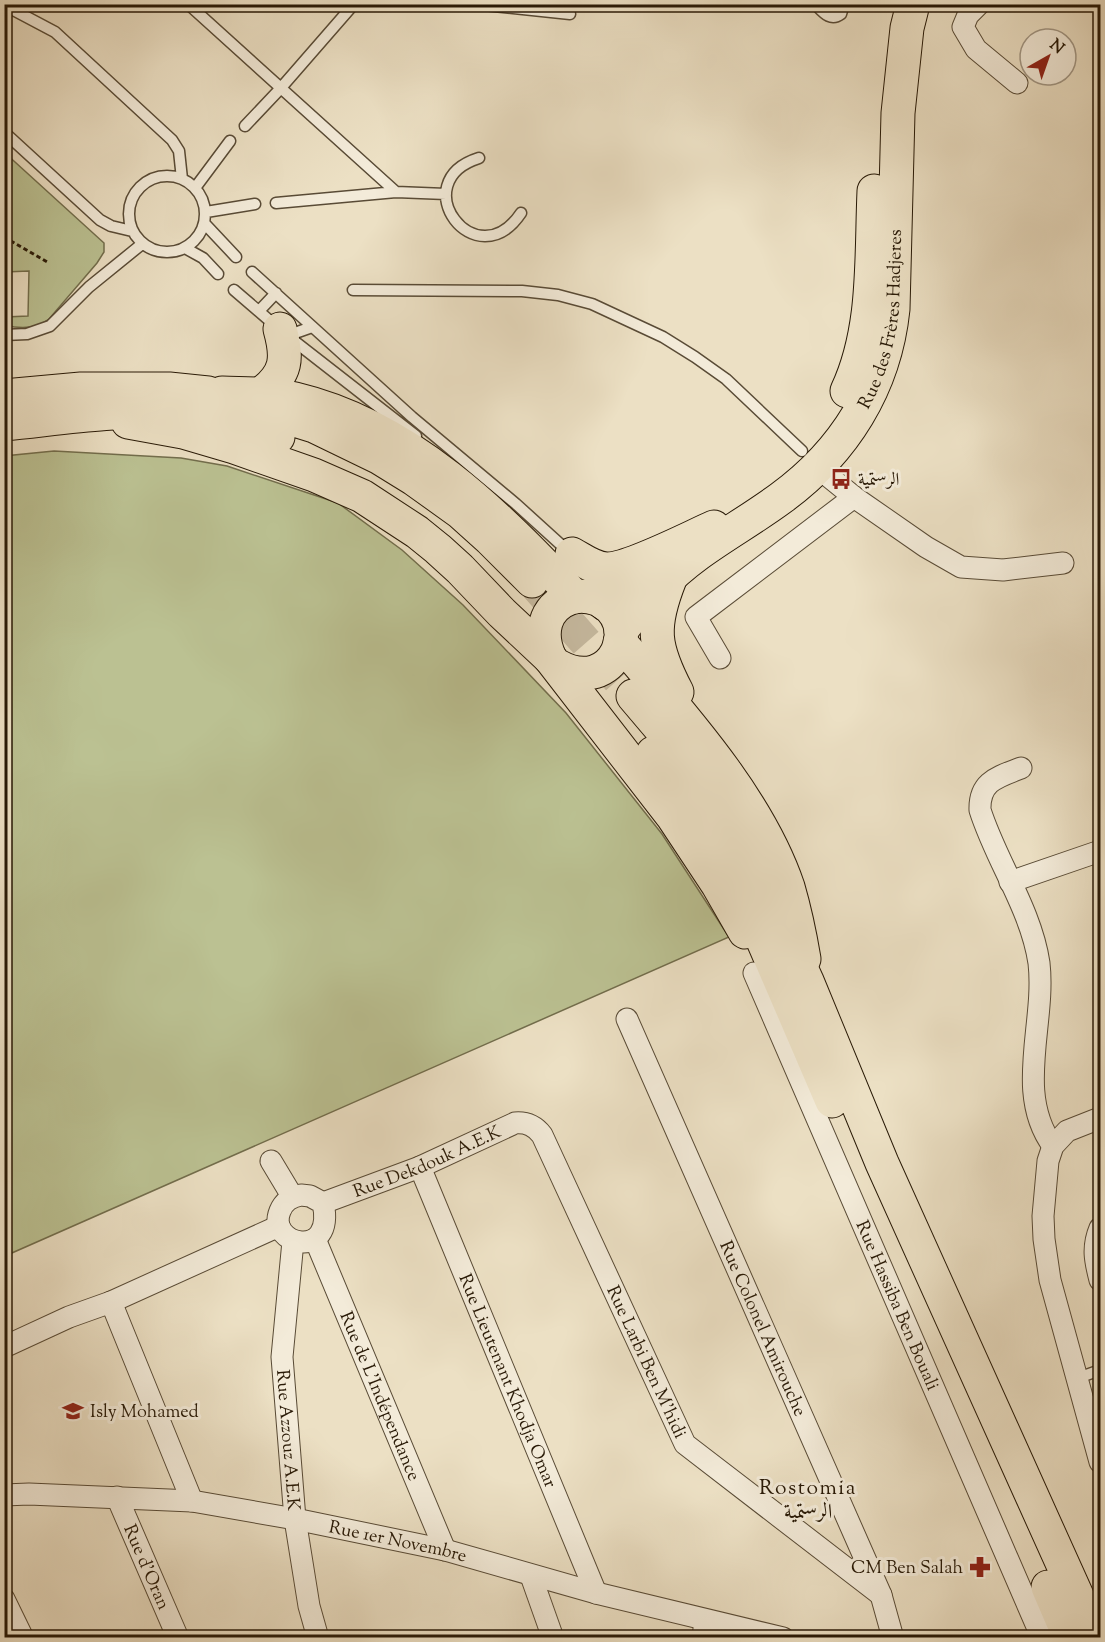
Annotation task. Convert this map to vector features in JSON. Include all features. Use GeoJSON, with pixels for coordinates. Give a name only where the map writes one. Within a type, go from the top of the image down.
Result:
{"type":"FeatureCollection","features":[{"type":"Feature","properties":{"kind":"main road"},"geometry":{"type":"LineString","coordinates":[[781,980],[746,933],[718,885],[673,817],[554,662],[544,646],[543,633],[552,609],[563,601],[629,592],[666,569],[770,484],[809,459],[820,432],[848,390],[860,361],[866,334],[879,77],[892,4]]}},
{"type":"Feature","properties":{"kind":"main road","name":"Rue des Frères Hadjeres"},"geometry":{"type":"LineString","coordinates":[[596,598],[644,602],[697,555],[781,498],[809,459],[848,430],[875,384],[891,333],[900,82],[907,28],[913,4]]}},
{"type":"Feature","properties":{"kind":"main road"},"geometry":{"type":"LineString","coordinates":[[262,393],[271,387],[283,370],[285,361],[278,330]]}},
{"type":"Feature","properties":{"kind":"main road"},"geometry":{"type":"LineString","coordinates":[[4,396],[81,389],[169,388],[208,393],[262,393],[293,398],[327,408],[376,429],[407,448],[456,484],[596,598],[701,739],[764,834],[787,886],[798,925],[781,980]]}},
{"type":"Feature","properties":{"kind":"main road"},"geometry":{"type":"LineString","coordinates":[[4,424],[150,413],[195,417],[269,434],[342,462],[406,499],[483,559],[525,588],[490,539],[460,512],[380,458],[314,426],[208,393]]}},
{"type":"Feature","properties":{"kind":"main road"},"geometry":{"type":"LineString","coordinates":[[93,416],[183,432],[314,474],[362,495],[438,549],[501,613],[554,662],[579,674],[590,674],[601,669],[617,653],[596,598],[591,565],[612,569],[632,563],[727,521]]}},
{"type":"Feature","properties":{"kind":"main road"},"geometry":{"type":"LineString","coordinates":[[672,576],[659,614],[657,640],[666,670],[701,739]]}},
{"type":"Feature","properties":{"kind":"main road"},"geometry":{"type":"LineString","coordinates":[[626,703],[717,849],[752,915],[1060,1586],[1096,1638]]}},
{"type":"Feature","properties":{"kind":"main road"},"geometry":{"type":"LineString","coordinates":[[1060,1586],[1070,1638]]}},
{"type":"Feature","properties":{"kind":"street"},"geometry":{"type":"LineString","coordinates":[[978,4],[968,15],[963,27],[976,49],[1017,83]]}},
{"type":"Feature","properties":{"kind":"street"},"geometry":{"type":"LineString","coordinates":[[809,459],[854,497],[926,547],[961,567],[1003,570],[1063,563]]}},
{"type":"Feature","properties":{"kind":"street"},"geometry":{"type":"LineString","coordinates":[[720,657],[696,617],[854,497]]}},
{"type":"Feature","properties":{"kind":"street"},"geometry":{"type":"LineString","coordinates":[[1021,768],[992,780],[986,785],[979,801],[982,818],[1032,934],[1037,956],[1040,978],[1034,1103],[1041,1129],[1053,1146]]}},
{"type":"Feature","properties":{"kind":"street"},"geometry":{"type":"LineString","coordinates":[[1010,882],[1101,851]]}},
{"type":"Feature","properties":{"kind":"street","name":"Rue Hassiba Ben Bouali"},"geometry":{"type":"LineString","coordinates":[[781,980],[1042,1638]]}},
{"type":"Feature","properties":{"kind":"street","name":"Rue Colonel Amirouche"},"geometry":{"type":"LineString","coordinates":[[627,1019],[881,1595],[893,1638]]}},
{"type":"Feature","properties":{"kind":"street"},"geometry":{"type":"LineString","coordinates":[[1101,1118],[1067,1131],[1053,1146],[1048,1161],[1044,1192],[1045,1250],[1050,1280],[1101,1461]]}},
{"type":"Feature","properties":{"kind":"street","name":"Rue Dekdouk A.E.K"},"geometry":{"type":"LineString","coordinates":[[323,1203],[420,1167],[515,1123],[530,1125]]}},
{"type":"Feature","properties":{"kind":"street","name":"Rue Larbi Ben M'hidi"},"geometry":{"type":"LineString","coordinates":[[530,1125],[542,1135],[685,1444],[881,1595]]}},
{"type":"Feature","properties":{"kind":"street"},"geometry":{"type":"LineString","coordinates":[[271,1161],[292,1196]]}},
{"type":"Feature","properties":{"kind":"street","name":"Rue Lieutenant Khodja Omar"},"geometry":{"type":"LineString","coordinates":[[420,1167],[596,1593]]}},
{"type":"Feature","properties":{"kind":"street"},"geometry":{"type":"LineString","coordinates":[[292,1196],[310,1196],[323,1203],[327,1219],[323,1231],[315,1239],[304,1243],[286,1233],[278,1214],[283,1204],[292,1196]]}},
{"type":"Feature","properties":{"kind":"street"},"geometry":{"type":"LineString","coordinates":[[1101,1228],[1094,1255],[1101,1280]]}},
{"type":"Feature","properties":{"kind":"street"},"geometry":{"type":"LineString","coordinates":[[4,1347],[69,1317],[286,1233]]}},
{"type":"Feature","properties":{"kind":"street","name":"Rue Azzouz A.E.K"},"geometry":{"type":"LineString","coordinates":[[286,1233],[282,1357],[295,1519],[309,1606],[318,1638]]}},
{"type":"Feature","properties":{"kind":"street","name":"Rue de L'Indépendance"},"geometry":{"type":"LineString","coordinates":[[315,1239],[445,1550]]}},
{"type":"Feature","properties":{"kind":"street"},"geometry":{"type":"LineString","coordinates":[[111,1302],[192,1501]]}},
{"type":"Feature","properties":{"kind":"street","name":"Rue 1er Novembre"},"geometry":{"type":"LineString","coordinates":[[4,1495],[192,1501],[295,1519],[445,1550],[596,1593],[704,1629],[783,1638]]}},
{"type":"Feature","properties":{"kind":"street","name":"Rue d'Oran"},"geometry":{"type":"LineString","coordinates":[[117,1497],[178,1638]]}},
{"type":"Feature","properties":{"kind":"street"},"geometry":{"type":"LineString","coordinates":[[531,1575],[553,1638]]}},
{"type":"Feature","properties":{"kind":"street"},"geometry":{"type":"LineString","coordinates":[[4,1599],[23,1638]]}},
{"type":"Feature","properties":{"kind":"lane"},"geometry":{"type":"LineString","coordinates":[[188,4],[396,192]]}},
{"type":"Feature","properties":{"kind":"lane"},"geometry":{"type":"LineString","coordinates":[[245,126],[354,4]]}},
{"type":"Feature","properties":{"kind":"lane"},"geometry":{"type":"LineString","coordinates":[[474,4],[570,14]]}},
{"type":"Feature","properties":{"kind":"lane"},"geometry":{"type":"LineString","coordinates":[[815,4],[832,17],[841,14],[842,6]]}},
{"type":"Feature","properties":{"kind":"lane"},"geometry":{"type":"LineString","coordinates":[[4,5],[55,32],[172,140],[179,151],[182,179]]}},
{"type":"Feature","properties":{"kind":"lane"},"geometry":{"type":"LineString","coordinates":[[4,132],[100,220],[111,226],[132,231]]}},
{"type":"Feature","properties":{"kind":"lane"},"geometry":{"type":"LineString","coordinates":[[195,188],[230,141]]}},
{"type":"Feature","properties":{"kind":"lane"},"geometry":{"type":"LineString","coordinates":[[479,158],[467,162],[456,170],[449,181],[446,194],[447,208],[453,220],[463,230],[476,235],[489,236],[502,232],[513,224],[521,213]]}},
{"type":"Feature","properties":{"kind":"lane"},"geometry":{"type":"LineString","coordinates":[[169,176],[182,179],[195,188],[206,212],[205,224],[195,242],[176,252],[164,253],[142,244],[132,231],[129,218],[130,205],[135,193],[144,183],[156,177],[169,176]]}},
{"type":"Feature","properties":{"kind":"lane"},"geometry":{"type":"LineString","coordinates":[[276,203],[396,192],[446,194]]}},
{"type":"Feature","properties":{"kind":"lane"},"geometry":{"type":"LineString","coordinates":[[206,212],[255,204]]}},
{"type":"Feature","properties":{"kind":"lane"},"geometry":{"type":"LineString","coordinates":[[205,224],[236,257]]}},
{"type":"Feature","properties":{"kind":"lane"},"geometry":{"type":"LineString","coordinates":[[4,335],[27,334],[50,326],[89,287],[142,244]]}},
{"type":"Feature","properties":{"kind":"lane"},"geometry":{"type":"LineString","coordinates":[[185,248],[203,258],[218,274]]}},
{"type":"Feature","properties":{"kind":"lane"},"geometry":{"type":"LineString","coordinates":[[252,272],[431,434],[516,504],[596,598]]}},
{"type":"Feature","properties":{"kind":"lane"},"geometry":{"type":"LineString","coordinates":[[234,290],[278,330],[421,440]]}},
{"type":"Feature","properties":{"kind":"lane"},"geometry":{"type":"LineString","coordinates":[[353,290],[522,291],[558,295],[592,304],[663,337],[726,379],[809,459]]}},
{"type":"Feature","properties":{"kind":"lane"},"geometry":{"type":"LineString","coordinates":[[276,293],[278,330]]}},
{"type":"Feature","properties":{"kind":"lane"},"geometry":{"type":"LineString","coordinates":[[278,330],[312,327]]}},
{"type":"Feature","properties":{"kind":"lane"},"geometry":{"type":"LineString","coordinates":[[439,454],[517,520]]}},
{"type":"Feature","properties":{"kind":"lane"},"geometry":{"type":"LineString","coordinates":[[534,539],[596,598]]}},
{"type":"Feature","properties":{"kind":"lane"},"geometry":{"type":"LineString","coordinates":[[1078,1378],[1101,1370]]}},
{"type":"Feature","properties":{"kind":"path"},"geometry":{"type":"LineString","coordinates":[[4,237],[49,263]]}},
{"type":"Feature","properties":{"kind":"green space"},"geometry":{"type":"Polygon","coordinates":[[[4,152],[104,243],[104,252],[97,263],[49,319],[39,325],[28,327],[5,325],[5,317],[28,316],[29,271],[5,272],[4,152]]]}},
{"type":"Feature","properties":{"kind":"green space"},"geometry":{"type":"Polygon","coordinates":[[[54,451],[181,458],[227,466],[338,503],[402,550],[463,605],[566,713],[662,834],[729,937],[5,1256],[4,456],[54,451]]]}},
{"type":"Feature","properties":{"kind":"tunnel"},"geometry":{"type":"LineString","coordinates":[[532,581],[633,696]]}},
{"type":"Feature","properties":{"kind":"place","name":"الرستمية"},"geometry":{"type":"Point","coordinates":[841,479]}},
{"type":"Feature","properties":{"kind":"place","name":"Isly Mohamed"},"geometry":{"type":"Point","coordinates":[73,1411]}},
{"type":"Feature","properties":{"kind":"place","name":"CM Ben Salah"},"geometry":{"type":"Point","coordinates":[980,1567]}},
{"type":"Feature","properties":{"kind":"district","name":"Rostomia الرستمية"},"geometry":{"type":"Point","coordinates":[808,1499]}}]}
